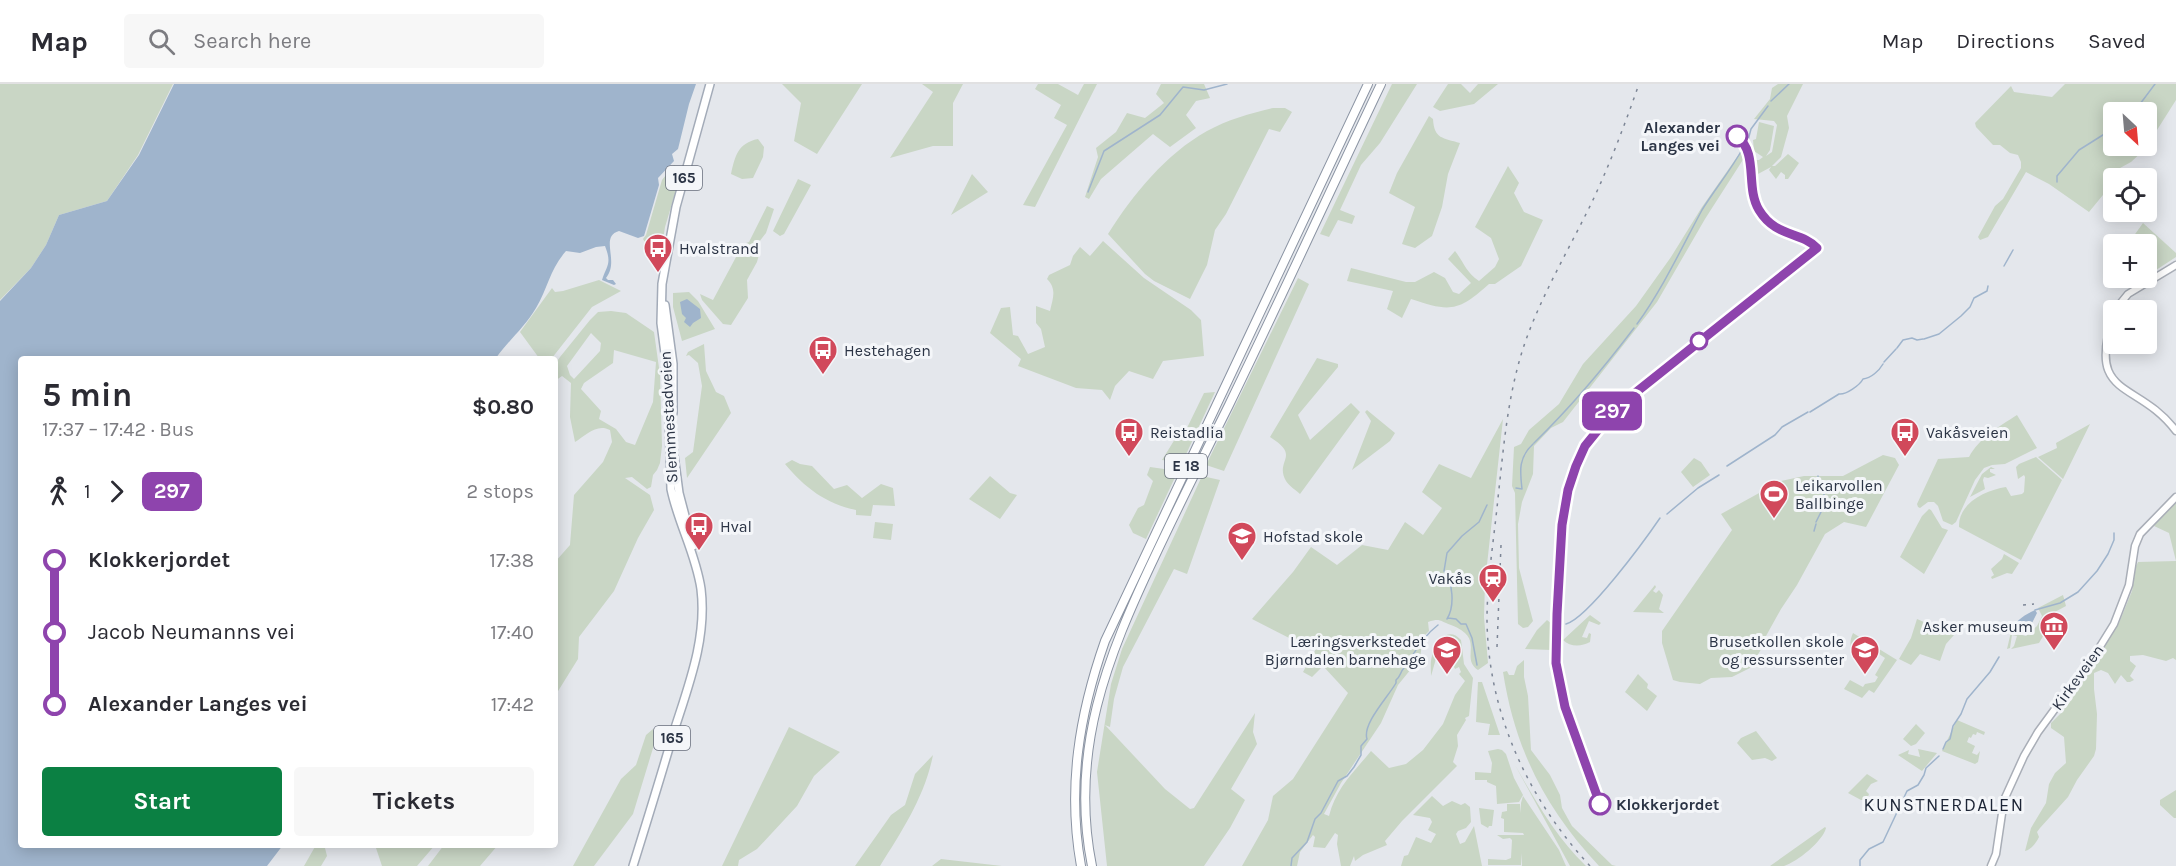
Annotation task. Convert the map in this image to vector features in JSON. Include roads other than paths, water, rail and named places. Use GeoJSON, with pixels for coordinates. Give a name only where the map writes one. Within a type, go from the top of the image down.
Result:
{"type":"FeatureCollection","features":[{"type":"Feature","properties":{"kind":"highway","name":"E 18"},"geometry":{"type":"LineString","coordinates":[[1081,866],[1075,800],[1078,742],[1088,690],[1105,641],[1368,84]]}},
{"type":"Feature","properties":{"kind":"highway","name":"E 18"},"geometry":{"type":"LineString","coordinates":[[1092,866],[1086,799],[1089,743],[1100,692],[1115,645],[1172,520],[1381,84]]}},
{"type":"Feature","properties":{"kind":"main road","name":"Slemmestadveien"},"geometry":{"type":"LineString","coordinates":[[633,866],[698,651],[702,608],[694,548],[675,472],[672,432],[674,372],[666,314],[665,273],[676,207],[710,84]]}},
{"type":"Feature","properties":{"kind":"main road"},"geometry":{"type":"LineString","coordinates":[[2121,300],[2133,290],[2176,265]]}},
{"type":"Feature","properties":{"kind":"main road"},"geometry":{"type":"LineString","coordinates":[[2105,354],[2111,377],[2117,385],[2153,407],[2176,431]]}},
{"type":"Feature","properties":{"kind":"main road","name":"Kirkeveien"},"geometry":{"type":"LineString","coordinates":[[1991,866],[1996,854],[2004,800],[2024,756],[2038,732],[2114,624],[2129,585],[2135,546],[2140,534],[2176,497]]}},
{"type":"Feature","properties":{"kind":"water"},"geometry":{"type":"Polygon","coordinates":[[[174,84],[696,84],[678,149],[672,154],[674,161],[658,178],[659,185],[644,236],[638,238],[619,231],[610,238],[611,264],[606,278],[613,280],[616,284],[602,280],[608,261],[605,246],[580,253],[566,251],[556,265],[532,315],[498,356],[18,356],[18,848],[281,848],[267,866],[0,866],[0,301],[31,268],[46,245],[59,215],[107,201],[139,155],[174,84]]]}},
{"type":"Feature","properties":{"kind":"water"},"geometry":{"type":"Polygon","coordinates":[[[687,299],[700,309],[701,318],[690,327],[684,322],[686,318],[682,314],[680,302],[687,299]]]}},
{"type":"Feature","properties":{"kind":"water"},"geometry":{"type":"Polygon","coordinates":[[[2035,610],[2037,613],[2029,629],[2013,629],[2019,620],[2035,610]]]}},
{"type":"Feature","properties":{"kind":"waterway"},"geometry":{"type":"LineString","coordinates":[[1088,192],[1104,151],[1160,115],[1183,87],[1204,90],[1227,84]]}},
{"type":"Feature","properties":{"kind":"waterway"},"geometry":{"type":"LineString","coordinates":[[1771,101],[1789,84]]}},
{"type":"Feature","properties":{"kind":"waterway"},"geometry":{"type":"LineString","coordinates":[[2142,102],[2155,84]]}},
{"type":"Feature","properties":{"kind":"waterway"},"geometry":{"type":"LineString","coordinates":[[1747,144],[1751,129],[1768,106]]}},
{"type":"Feature","properties":{"kind":"waterway"},"geometry":{"type":"LineString","coordinates":[[2057,182],[2057,176],[2079,150],[2103,135]]}},
{"type":"Feature","properties":{"kind":"waterway"},"geometry":{"type":"LineString","coordinates":[[1637,324],[1702,210],[1743,148]]}},
{"type":"Feature","properties":{"kind":"waterway"},"geometry":{"type":"LineString","coordinates":[[2004,266],[2013,250]]}},
{"type":"Feature","properties":{"kind":"waterway"},"geometry":{"type":"LineString","coordinates":[[1924,339],[1939,334],[1961,316],[1970,307],[1974,298],[1987,291],[1988,286]]}},
{"type":"Feature","properties":{"kind":"waterway"},"geometry":{"type":"LineString","coordinates":[[1534,443],[1561,416],[1634,328]]}},
{"type":"Feature","properties":{"kind":"waterway"},"geometry":{"type":"LineString","coordinates":[[1897,348],[1903,340],[1923,339]]}},
{"type":"Feature","properties":{"kind":"waterway"},"geometry":{"type":"LineString","coordinates":[[1884,362],[1896,349]]}},
{"type":"Feature","properties":{"kind":"waterway"},"geometry":{"type":"LineString","coordinates":[[1810,412],[1839,394],[1852,389],[1863,379],[1874,374],[1883,364]]}},
{"type":"Feature","properties":{"kind":"waterway"},"geometry":{"type":"LineString","coordinates":[[1727,466],[1775,435],[1782,427],[1808,412]]}},
{"type":"Feature","properties":{"kind":"waterway"},"geometry":{"type":"LineString","coordinates":[[1516,488],[1522,489],[1522,460],[1533,444]]}},
{"type":"Feature","properties":{"kind":"waterway"},"geometry":{"type":"LineString","coordinates":[[1667,514],[1698,488],[1719,475]]}},
{"type":"Feature","properties":{"kind":"waterway"},"geometry":{"type":"LineString","coordinates":[[1818,476],[1822,490]]}},
{"type":"Feature","properties":{"kind":"waterway"},"geometry":{"type":"LineString","coordinates":[[1816,522],[1824,506],[1824,492]]}},
{"type":"Feature","properties":{"kind":"waterway"},"geometry":{"type":"LineString","coordinates":[[1447,619],[1452,601],[1451,588],[1444,571],[1447,553],[1479,522],[1487,505]]}},
{"type":"Feature","properties":{"kind":"waterway"},"geometry":{"type":"LineString","coordinates":[[1566,624],[1576,619],[1601,594],[1660,518]]}},
{"type":"Feature","properties":{"kind":"waterway"},"geometry":{"type":"LineString","coordinates":[[1814,531],[1816,524]]}},
{"type":"Feature","properties":{"kind":"waterway"},"geometry":{"type":"LineString","coordinates":[[2035,610],[2060,603],[2078,592],[2097,571],[2108,554],[2114,540],[2114,533]]}},
{"type":"Feature","properties":{"kind":"waterway"},"geometry":{"type":"LineString","coordinates":[[1448,618],[1466,624],[1472,638],[1477,665]]}},
{"type":"Feature","properties":{"kind":"waterway"},"geometry":{"type":"LineString","coordinates":[[1291,866],[1292,858],[1307,842],[1315,819],[1321,813],[1338,781],[1347,776],[1361,755],[1361,746],[1367,739],[1366,733],[1372,718],[1419,645],[1438,625]]}},
{"type":"Feature","properties":{"kind":"waterway"},"geometry":{"type":"LineString","coordinates":[[1943,749],[1950,739],[1953,726],[1967,699],[1990,672],[1999,657]]}},
{"type":"Feature","properties":{"kind":"waterway"},"geometry":{"type":"LineString","coordinates":[[1860,866],[1860,860],[1869,849],[1883,842],[1907,791],[1918,785],[1926,768],[1939,756]]}},
{"type":"Feature","properties":{"kind":"railway"},"geometry":{"type":"LineString","coordinates":[[1590,866],[1568,840],[1530,783],[1504,721],[1489,655],[1488,590],[1505,437],[1515,376],[1541,303],[1605,173],[1639,84]]}},
{"type":"Feature","properties":{"kind":"railway"},"geometry":{"type":"LineString","coordinates":[[1497,647],[1501,545]]}},
{"type":"Feature","properties":{"kind":"railway"},"geometry":{"type":"LineString","coordinates":[[2023,605],[2034,604]]}},
{"type":"Feature","properties":{"kind":"place","name":"Alexander Langes vei"},"geometry":{"type":"Point","coordinates":[1737,136]}},
{"type":"Feature","properties":{"kind":"place","name":"Hvalstrand"},"geometry":{"type":"Point","coordinates":[658,274]}},
{"type":"Feature","properties":{"kind":"place","name":"Hestehagen"},"geometry":{"type":"Point","coordinates":[823,376]}},
{"type":"Feature","properties":{"kind":"place","name":"Reistadlia"},"geometry":{"type":"Point","coordinates":[1129,458]}},
{"type":"Feature","properties":{"kind":"place","name":"Vakåsveien"},"geometry":{"type":"Point","coordinates":[1905,458]}},
{"type":"Feature","properties":{"kind":"place","name":"Leikarvollen Ballbinge"},"geometry":{"type":"Point","coordinates":[1774,520]}},
{"type":"Feature","properties":{"kind":"place","name":"Hval"},"geometry":{"type":"Point","coordinates":[699,552]}},
{"type":"Feature","properties":{"kind":"place","name":"Hofstad skole"},"geometry":{"type":"Point","coordinates":[1242,562]}},
{"type":"Feature","properties":{"kind":"place","name":"Vakås"},"geometry":{"type":"Point","coordinates":[1493,604]}},
{"type":"Feature","properties":{"kind":"place","name":"Asker museum"},"geometry":{"type":"Point","coordinates":[2054,652]}},
{"type":"Feature","properties":{"kind":"place","name":"Læringsverkstedet Bjørndalen barnehage"},"geometry":{"type":"Point","coordinates":[1447,676]}},
{"type":"Feature","properties":{"kind":"place","name":"Brusetkollen skole og ressurssenter"},"geometry":{"type":"Point","coordinates":[1865,676]}},
{"type":"Feature","properties":{"kind":"place","name":"Klokkerjordet"},"geometry":{"type":"Point","coordinates":[1600,804]}},
{"type":"Feature","properties":{"kind":"district","name":"KUNSTNERDALEN"},"geometry":{"type":"Point","coordinates":[1944,805]}}]}
